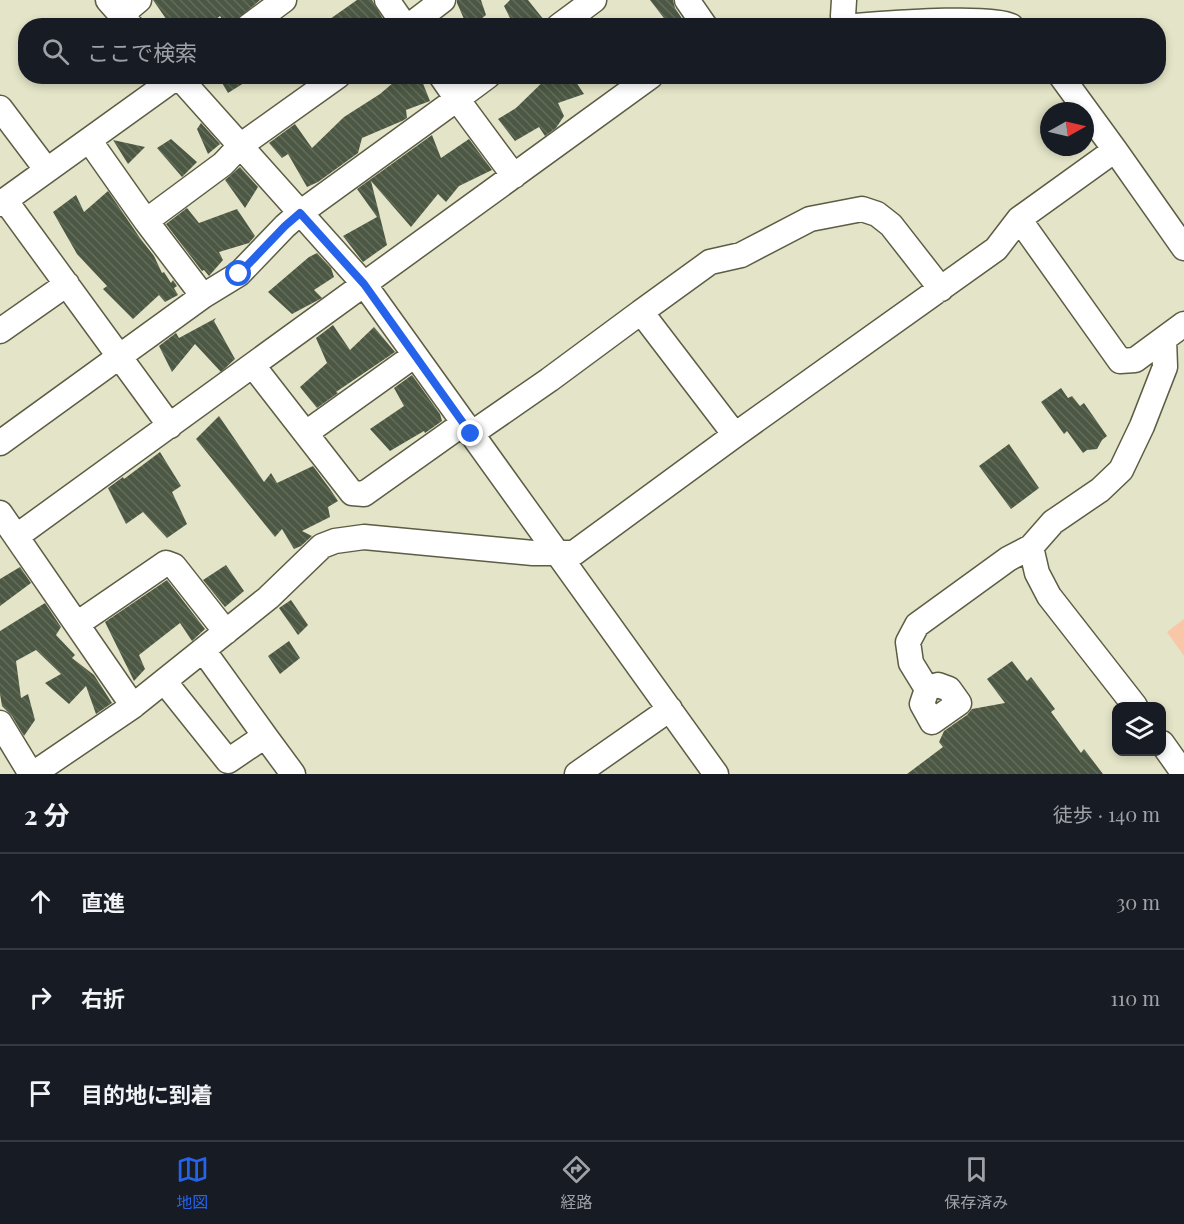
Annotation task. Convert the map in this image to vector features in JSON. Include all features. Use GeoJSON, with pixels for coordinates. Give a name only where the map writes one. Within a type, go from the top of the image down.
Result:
{"type":"FeatureCollection","features":[{"type":"Feature","properties":{"kind":"street"},"geometry":{"type":"LineString","coordinates":[[260,18],[284,0]]}},
{"type":"Feature","properties":{"kind":"street"},"geometry":{"type":"LineString","coordinates":[[387,0],[401,18]]}},
{"type":"Feature","properties":{"kind":"street"},"geometry":{"type":"LineString","coordinates":[[418,18],[443,0]]}},
{"type":"Feature","properties":{"kind":"street"},"geometry":{"type":"LineString","coordinates":[[570,18],[594,0]]}},
{"type":"Feature","properties":{"kind":"street"},"geometry":{"type":"LineString","coordinates":[[687,0],[699,18]]}},
{"type":"Feature","properties":{"kind":"street"},"geometry":{"type":"LineString","coordinates":[[843,18],[844,0]]}},
{"type":"Feature","properties":{"kind":"street"},"geometry":{"type":"LineString","coordinates":[[906,18],[951,11],[973,18]]}},
{"type":"Feature","properties":{"kind":"street"},"geometry":{"type":"LineString","coordinates":[[168,84],[2,202],[67,284],[170,426]]}},
{"type":"Feature","properties":{"kind":"street"},"geometry":{"type":"LineString","coordinates":[[184,84],[364,284],[716,774]]}},
{"type":"Feature","properties":{"kind":"street"},"geometry":{"type":"LineString","coordinates":[[146,221],[223,164],[240,146],[327,84]]}},
{"type":"Feature","properties":{"kind":"street"},"geometry":{"type":"LineString","coordinates":[[447,84],[514,176]]}},
{"type":"Feature","properties":{"kind":"street"},"geometry":{"type":"LineString","coordinates":[[0,443],[203,297],[239,274],[300,213],[477,84]]}},
{"type":"Feature","properties":{"kind":"street"},"geometry":{"type":"LineString","coordinates":[[17,536],[254,367],[364,284],[640,84]]}},
{"type":"Feature","properties":{"kind":"street"},"geometry":{"type":"LineString","coordinates":[[1067,84],[1184,248]]}},
{"type":"Feature","properties":{"kind":"street"},"geometry":{"type":"LineString","coordinates":[[0,108],[46,169]]}},
{"type":"Feature","properties":{"kind":"street"},"geometry":{"type":"LineString","coordinates":[[89,140],[203,297]]}},
{"type":"Feature","properties":{"kind":"street"},"geometry":{"type":"LineString","coordinates":[[0,723],[32,774],[132,706],[268,598],[322,546],[334,540],[364,537],[533,553],[574,553],[996,249],[1019,219],[1115,150]]}},
{"type":"Feature","properties":{"kind":"street"},"geometry":{"type":"LineString","coordinates":[[254,367],[352,493],[363,494],[549,380],[710,262],[741,255],[810,219],[862,209],[877,214],[891,225],[941,289]]}},
{"type":"Feature","properties":{"kind":"street"},"geometry":{"type":"LineString","coordinates":[[1019,219],[1120,361],[1136,360],[1184,324]]}},
{"type":"Feature","properties":{"kind":"street"},"geometry":{"type":"LineString","coordinates":[[0,331],[67,284]]}},
{"type":"Feature","properties":{"kind":"street"},"geometry":{"type":"LineString","coordinates":[[641,312],[735,435]]}},
{"type":"Feature","properties":{"kind":"street"},"geometry":{"type":"LineString","coordinates":[[927,689],[911,663],[908,642],[917,625],[1008,559],[1031,547],[1053,522],[1100,490],[1121,470],[1142,426],[1165,367],[1164,339]]}},
{"type":"Feature","properties":{"kind":"street"},"geometry":{"type":"LineString","coordinates":[[306,433],[415,355]]}},
{"type":"Feature","properties":{"kind":"street"},"geometry":{"type":"LineString","coordinates":[[0,513],[132,706]]}},
{"type":"Feature","properties":{"kind":"street"},"geometry":{"type":"LineString","coordinates":[[1031,547],[1037,573],[1049,596],[1132,702]]}},
{"type":"Feature","properties":{"kind":"street"},"geometry":{"type":"LineString","coordinates":[[76,624],[166,563],[174,566],[225,632]]}},
{"type":"Feature","properties":{"kind":"street"},"geometry":{"type":"LineString","coordinates":[[203,650],[293,774]]}},
{"type":"Feature","properties":{"kind":"street"},"geometry":{"type":"LineString","coordinates":[[164,681],[228,761],[265,736]]}},
{"type":"Feature","properties":{"kind":"street"},"geometry":{"type":"LineString","coordinates":[[577,774],[670,709]]}},
{"type":"Feature","properties":{"kind":"street"},"geometry":{"type":"LineString","coordinates":[[1166,750],[1184,774]]}},
{"type":"Feature","properties":{"kind":"shaded area"},"geometry":{"type":"Polygon","coordinates":[[[1184,619],[1184,656],[1167,632],[1184,619]]]}},
{"type":"Feature","properties":{"kind":"building"},"geometry":{"type":"Polygon","coordinates":[[[153,0],[260,0],[239,18],[221,18],[220,16],[217,18],[165,18],[153,0]]]}},
{"type":"Feature","properties":{"kind":"building"},"geometry":{"type":"Polygon","coordinates":[[[357,0],[372,0],[382,18],[331,18],[357,0]]]}},
{"type":"Feature","properties":{"kind":"building"},"geometry":{"type":"Polygon","coordinates":[[[457,0],[481,0],[486,15],[482,18],[464,18],[457,0]]]}},
{"type":"Feature","properties":{"kind":"building"},"geometry":{"type":"Polygon","coordinates":[[[510,0],[528,0],[542,18],[510,18],[504,6],[510,0]]]}},
{"type":"Feature","properties":{"kind":"building"},"geometry":{"type":"Polygon","coordinates":[[[650,0],[673,0],[682,18],[664,18],[650,0]]]}},
{"type":"Feature","properties":{"kind":"building"},"geometry":{"type":"Polygon","coordinates":[[[223,84],[242,84],[228,93],[223,84]]]}},
{"type":"Feature","properties":{"kind":"building"},"geometry":{"type":"Polygon","coordinates":[[[392,84],[423,84],[430,101],[406,110],[407,118],[402,121],[362,138],[358,153],[318,182],[307,187],[288,154],[282,158],[269,143],[295,124],[312,148],[344,117],[392,84]]]}},
{"type":"Feature","properties":{"kind":"building"},"geometry":{"type":"Polygon","coordinates":[[[541,84],[577,84],[584,94],[558,103],[564,116],[556,128],[545,136],[539,127],[515,141],[498,119],[516,108],[541,84]]]}},
{"type":"Feature","properties":{"kind":"building"},"geometry":{"type":"Polygon","coordinates":[[[201,123],[220,144],[208,154],[197,129],[201,123]]]}},
{"type":"Feature","properties":{"kind":"building"},"geometry":{"type":"Polygon","coordinates":[[[432,135],[441,158],[469,139],[492,170],[459,186],[446,202],[438,194],[411,227],[371,181],[387,245],[363,262],[343,236],[377,217],[357,189],[432,135]]]}},
{"type":"Feature","properties":{"kind":"building"},"geometry":{"type":"Polygon","coordinates":[[[171,139],[197,162],[182,177],[157,148],[171,139]]]}},
{"type":"Feature","properties":{"kind":"building"},"geometry":{"type":"Polygon","coordinates":[[[113,140],[145,147],[128,164],[113,140]]]}},
{"type":"Feature","properties":{"kind":"building"},"geometry":{"type":"Polygon","coordinates":[[[240,167],[258,187],[245,208],[225,180],[240,167]]]}},
{"type":"Feature","properties":{"kind":"building"},"geometry":{"type":"Polygon","coordinates":[[[108,191],[154,256],[162,273],[164,272],[171,283],[173,280],[177,286],[174,288],[178,295],[165,302],[159,295],[133,319],[103,289],[107,286],[77,254],[53,212],[76,195],[84,212],[108,191]]]}},
{"type":"Feature","properties":{"kind":"building"},"geometry":{"type":"Polygon","coordinates":[[[187,208],[199,223],[237,209],[255,236],[249,243],[219,252],[223,260],[209,276],[204,270],[202,271],[166,224],[187,208]]]}},
{"type":"Feature","properties":{"kind":"building"},"geometry":{"type":"Polygon","coordinates":[[[317,253],[331,268],[334,277],[314,290],[322,298],[292,314],[268,292],[309,257],[317,253]]]}},
{"type":"Feature","properties":{"kind":"building"},"geometry":{"type":"Polygon","coordinates":[[[216,318],[214,321],[235,359],[221,372],[195,344],[172,372],[159,346],[176,333],[179,338],[216,318]]]}},
{"type":"Feature","properties":{"kind":"building"},"geometry":{"type":"Polygon","coordinates":[[[333,325],[350,350],[374,327],[395,352],[336,392],[338,393],[317,408],[300,387],[327,363],[316,338],[333,325]]]}},
{"type":"Feature","properties":{"kind":"building"},"geometry":{"type":"Polygon","coordinates":[[[412,375],[440,414],[442,421],[425,433],[424,431],[390,451],[370,429],[404,406],[394,388],[412,375]]]}},
{"type":"Feature","properties":{"kind":"building"},"geometry":{"type":"Polygon","coordinates":[[[1061,388],[1068,398],[1072,396],[1080,406],[1084,403],[1107,436],[1097,449],[1083,453],[1067,431],[1064,434],[1041,402],[1061,388]]]}},
{"type":"Feature","properties":{"kind":"building"},"geometry":{"type":"Polygon","coordinates":[[[219,416],[264,482],[271,473],[277,483],[313,466],[338,501],[328,507],[330,517],[302,531],[312,536],[301,546],[294,549],[282,529],[275,537],[196,439],[219,416]]]}},
{"type":"Feature","properties":{"kind":"building"},"geometry":{"type":"Polygon","coordinates":[[[1009,444],[1039,488],[1011,509],[979,466],[1009,444]]]}},
{"type":"Feature","properties":{"kind":"building"},"geometry":{"type":"Polygon","coordinates":[[[160,452],[181,486],[172,492],[187,524],[167,538],[143,512],[126,524],[108,488],[160,452]]]}},
{"type":"Feature","properties":{"kind":"building"},"geometry":{"type":"Polygon","coordinates":[[[226,565],[244,591],[225,607],[203,580],[226,565]]]}},
{"type":"Feature","properties":{"kind":"building"},"geometry":{"type":"Polygon","coordinates":[[[20,567],[31,583],[0,606],[0,579],[20,567]]]}},
{"type":"Feature","properties":{"kind":"building"},"geometry":{"type":"Polygon","coordinates":[[[167,580],[205,629],[192,641],[180,623],[139,655],[145,669],[134,681],[105,622],[167,580]]]}},
{"type":"Feature","properties":{"kind":"building"},"geometry":{"type":"Polygon","coordinates":[[[291,600],[308,625],[298,635],[279,608],[291,600]]]}},
{"type":"Feature","properties":{"kind":"building"},"geometry":{"type":"Polygon","coordinates":[[[45,603],[61,627],[56,635],[75,655],[72,658],[94,675],[112,703],[96,714],[86,686],[69,704],[45,683],[61,674],[36,650],[16,661],[21,698],[28,694],[35,720],[24,736],[12,716],[2,706],[0,631],[45,603]]]}},
{"type":"Feature","properties":{"kind":"building"},"geometry":{"type":"Polygon","coordinates":[[[289,641],[300,658],[280,674],[268,656],[289,641]]]}},
{"type":"Feature","properties":{"kind":"building"},"geometry":{"type":"Polygon","coordinates":[[[1012,661],[1027,681],[1031,677],[1055,709],[1051,712],[1081,753],[1084,749],[1103,774],[907,774],[943,747],[939,742],[944,731],[972,709],[1005,703],[987,679],[1012,661]]]}},
{"type":"Feature","properties":{"kind":"route"},"geometry":{"type":"LineString","coordinates":[[239,274],[300,213],[364,284],[471,434]]}}]}
